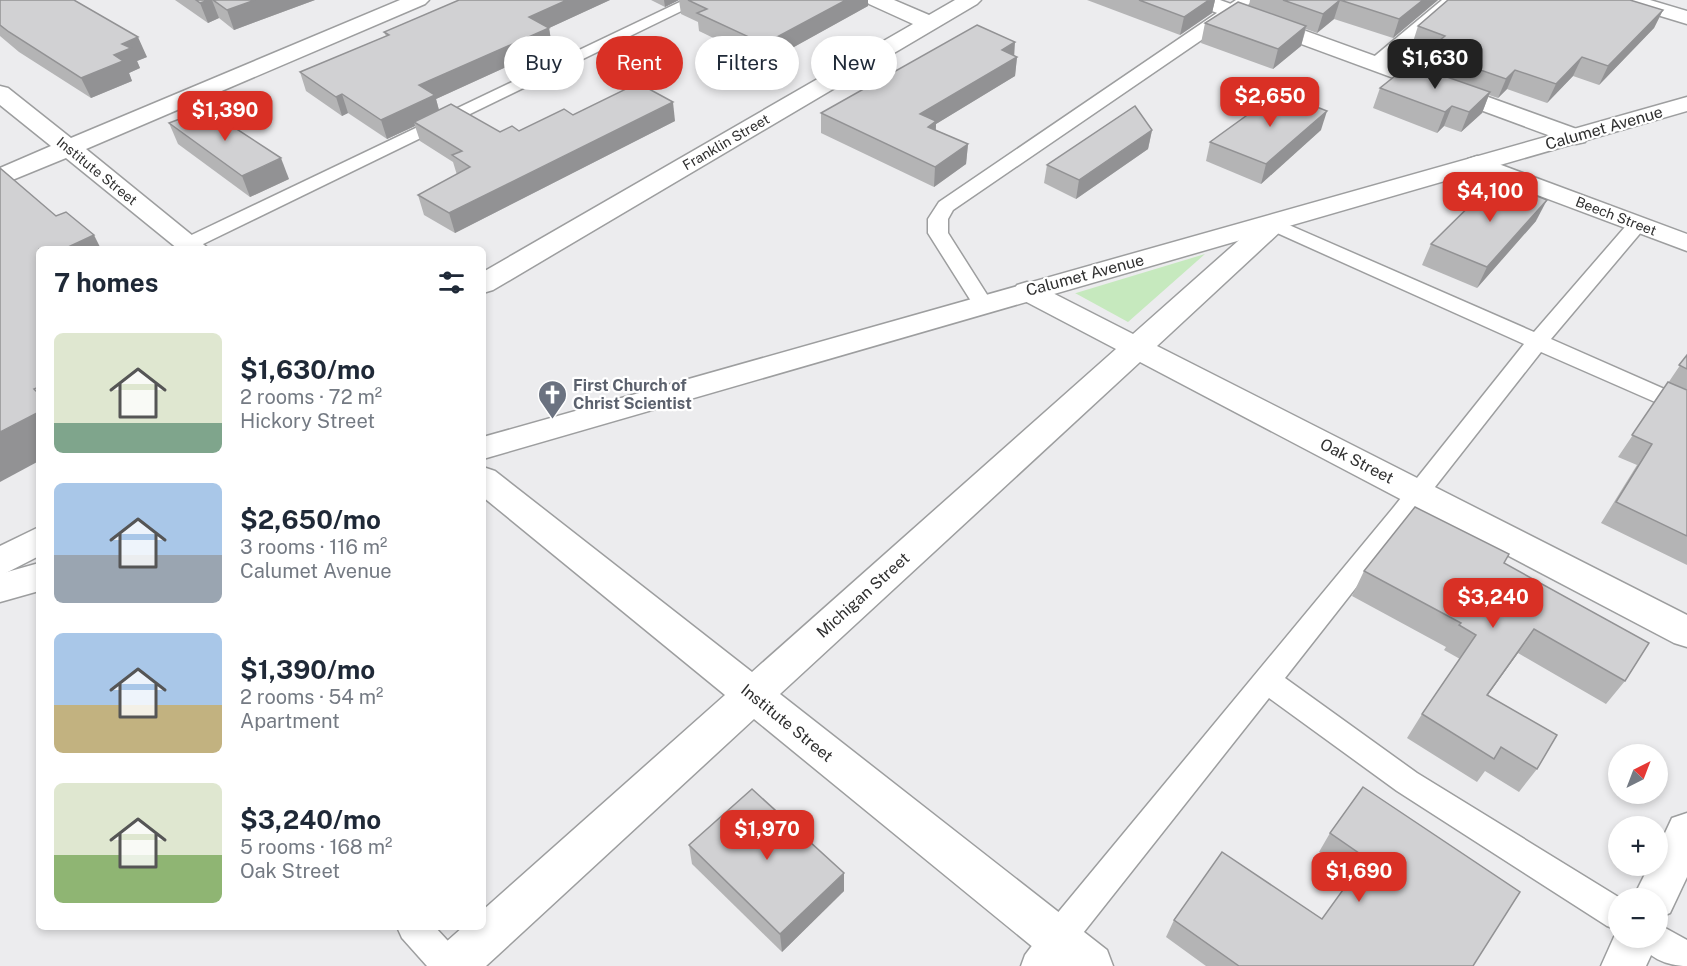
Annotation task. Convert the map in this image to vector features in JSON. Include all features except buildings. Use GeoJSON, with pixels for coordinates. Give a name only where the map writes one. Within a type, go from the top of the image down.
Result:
{"type":"FeatureCollection","features":[{"type":"Feature","properties":{"kind":"street"},"geometry":{"type":"LineString","coordinates":[[0,177],[418,0]]}},
{"type":"Feature","properties":{"kind":"street"},"geometry":{"type":"LineString","coordinates":[[876,0],[930,22]]}},
{"type":"Feature","properties":{"kind":"street","name":"Franklin Street"},"geometry":{"type":"LineString","coordinates":[[486,282],[970,0]]}},
{"type":"Feature","properties":{"kind":"street"},"geometry":{"type":"LineString","coordinates":[[1200,0],[1238,6],[1376,63],[1576,137]]}},
{"type":"Feature","properties":{"kind":"street"},"geometry":{"type":"LineString","coordinates":[[1628,0],[1687,18]]}},
{"type":"Feature","properties":{"kind":"street","name":"Institute Street"},"geometry":{"type":"LineString","coordinates":[[0,93],[192,246]]}},
{"type":"Feature","properties":{"kind":"street","name":"Calumet Avenue"},"geometry":{"type":"LineString","coordinates":[[486,447],[1027,291],[1273,224],[1685,106]]}},
{"type":"Feature","properties":{"kind":"street","name":"Beech Street"},"geometry":{"type":"LineString","coordinates":[[1477,164],[1687,243]]}},
{"type":"Feature","properties":{"kind":"street","name":"Michigan Street"},"geometry":{"type":"LineString","coordinates":[[451,966],[1273,224]]}},
{"type":"Feature","properties":{"kind":"street","name":"Oak Street"},"geometry":{"type":"LineString","coordinates":[[1027,291],[1687,632]]}},
{"type":"Feature","properties":{"kind":"street","name":"Institute Street"},"geometry":{"type":"LineString","coordinates":[[486,481],[753,695],[1047,952],[1091,966]]}},
{"type":"Feature","properties":{"kind":"street"},"geometry":{"type":"LineString","coordinates":[[0,562],[36,542]]}},
{"type":"Feature","properties":{"kind":"street"},"geometry":{"type":"LineString","coordinates":[[0,588],[36,577]]}},
{"type":"Feature","properties":{"kind":"street"},"geometry":{"type":"LineString","coordinates":[[1660,888],[1687,832]]}},
{"type":"Feature","properties":{"kind":"street"},"geometry":{"type":"LineString","coordinates":[[1623,966],[1632,948]]}},
{"type":"Feature","properties":{"kind":"lane"},"geometry":{"type":"LineString","coordinates":[[192,246],[696,0]]}},
{"type":"Feature","properties":{"kind":"lane"},"geometry":{"type":"LineString","coordinates":[[1376,63],[1451,0]]}},
{"type":"Feature","properties":{"kind":"lane"},"geometry":{"type":"LineString","coordinates":[[983,304],[938,233],[938,219],[946,206],[1238,6]]}},
{"type":"Feature","properties":{"kind":"lane"},"geometry":{"type":"LineString","coordinates":[[1273,224],[1687,408]]}},
{"type":"Feature","properties":{"kind":"lane"},"geometry":{"type":"LineString","coordinates":[[1047,952],[1419,493],[1537,342],[1638,224]]}},
{"type":"Feature","properties":{"kind":"lane"},"geometry":{"type":"LineString","coordinates":[[1267,681],[1407,782],[1608,909]]}},
{"type":"Feature","properties":{"kind":"lane"},"geometry":{"type":"LineString","coordinates":[[416,930],[451,966]]}},
{"type":"Feature","properties":{"kind":"lane"},"geometry":{"type":"LineString","coordinates":[[1668,946],[1687,958]]}},
{"type":"Feature","properties":{"kind":"green space"},"geometry":{"type":"Polygon","coordinates":[[[1205,254],[1128,322],[1075,293],[1076,293],[1205,254]]]}},
{"type":"Feature","properties":{"kind":"place","name":"First Church of Christ Scientist"},"geometry":{"type":"Point","coordinates":[552,420]}}]}
